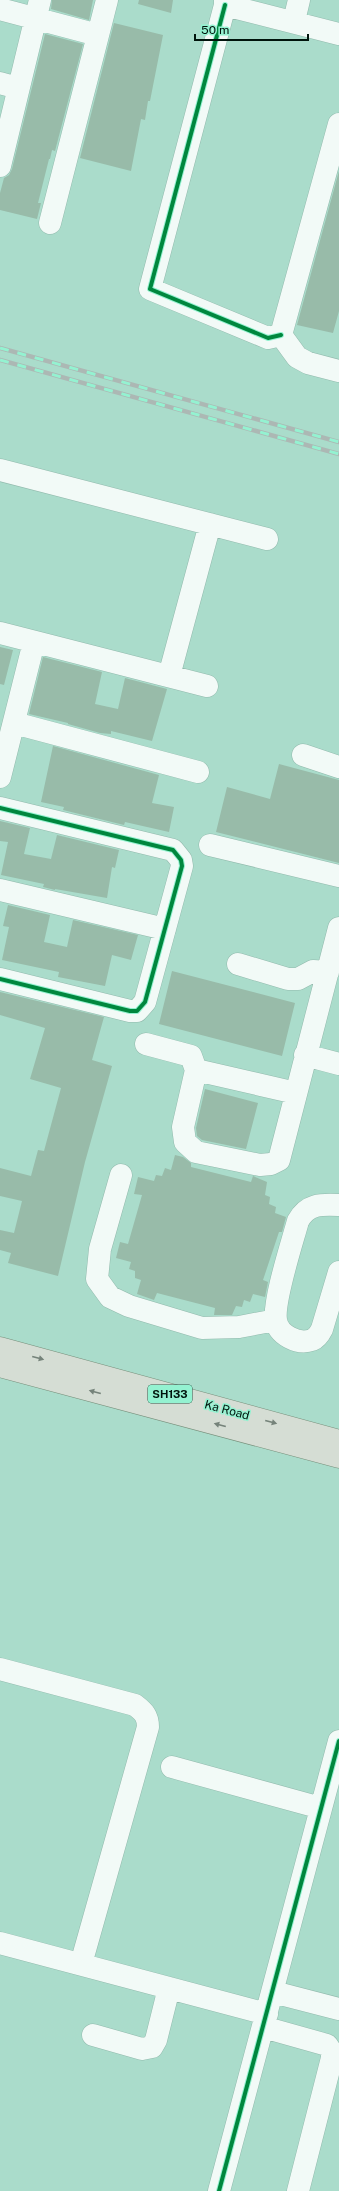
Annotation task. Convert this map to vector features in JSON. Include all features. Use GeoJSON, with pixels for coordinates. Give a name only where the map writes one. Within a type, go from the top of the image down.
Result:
{"type":"FeatureCollection","features":[{"type":"Feature","properties":{"kind":"main road","name":"Ka Road"},"geometry":{"type":"LineString","coordinates":[[0,1348],[339,1441]]}},
{"type":"Feature","properties":{"kind":"main road","name":"Ka Road"},"geometry":{"type":"LineString","coordinates":[[0,1366],[339,1457]]}},
{"type":"Feature","properties":{"kind":"street"},"geometry":{"type":"LineString","coordinates":[[50,223],[107,0]]}},
{"type":"Feature","properties":{"kind":"street"},"geometry":{"type":"LineString","coordinates":[[294,22],[299,0]]}},
{"type":"Feature","properties":{"kind":"street"},"geometry":{"type":"LineString","coordinates":[[281,335],[268,338],[150,289],[225,3],[339,34]]}},
{"type":"Feature","properties":{"kind":"street"},"geometry":{"type":"LineString","coordinates":[[0,9],[38,9],[98,35]]}},
{"type":"Feature","properties":{"kind":"street"},"geometry":{"type":"LineString","coordinates":[[1,154],[9,85],[38,9]]}},
{"type":"Feature","properties":{"kind":"street"},"geometry":{"type":"LineString","coordinates":[[281,335],[339,124]]}},
{"type":"Feature","properties":{"kind":"street"},"geometry":{"type":"LineString","coordinates":[[281,335],[297,357],[308,363],[339,371]]}},
{"type":"Feature","properties":{"kind":"street"},"geometry":{"type":"LineString","coordinates":[[0,470],[267,539]]}},
{"type":"Feature","properties":{"kind":"street"},"geometry":{"type":"LineString","coordinates":[[169,676],[210,524]]}},
{"type":"Feature","properties":{"kind":"street"},"geometry":{"type":"LineString","coordinates":[[0,633],[208,686]]}},
{"type":"Feature","properties":{"kind":"street"},"geometry":{"type":"LineString","coordinates":[[0,777],[34,642]]}},
{"type":"Feature","properties":{"kind":"street"},"geometry":{"type":"LineString","coordinates":[[14,723],[198,772]]}},
{"type":"Feature","properties":{"kind":"street"},"geometry":{"type":"LineString","coordinates":[[303,755],[339,767]]}},
{"type":"Feature","properties":{"kind":"street"},"geometry":{"type":"LineString","coordinates":[[0,808],[173,850],[181,860],[182,866],[145,1002],[137,1011],[130,1011],[0,979]]}},
{"type":"Feature","properties":{"kind":"street"},"geometry":{"type":"LineString","coordinates":[[210,845],[339,876]]}},
{"type":"Feature","properties":{"kind":"street"},"geometry":{"type":"LineString","coordinates":[[0,890],[165,929]]}},
{"type":"Feature","properties":{"kind":"street"},"geometry":{"type":"LineString","coordinates":[[146,1044],[191,1056],[196,1070],[183,1127],[185,1142],[196,1152],[260,1165],[270,1164],[279,1160],[339,928]]}},
{"type":"Feature","properties":{"kind":"street"},"geometry":{"type":"LineString","coordinates":[[238,964],[288,979],[298,979],[313,971],[328,972]]}},
{"type":"Feature","properties":{"kind":"street"},"geometry":{"type":"LineString","coordinates":[[306,1055],[339,1064]]}},
{"type":"Feature","properties":{"kind":"street"},"geometry":{"type":"LineString","coordinates":[[196,1070],[296,1093]]}},
{"type":"Feature","properties":{"kind":"street"},"geometry":{"type":"LineString","coordinates":[[121,1175],[100,1250],[97,1279],[110,1297],[129,1306],[202,1328],[240,1327],[276,1320]]}},
{"type":"Feature","properties":{"kind":"street"},"geometry":{"type":"LineString","coordinates":[[339,1205],[320,1204],[310,1207],[303,1212],[298,1221],[276,1309],[278,1329],[286,1336],[304,1341],[312,1340],[318,1335],[322,1329],[339,1272]]}},
{"type":"Feature","properties":{"kind":"street"},"geometry":{"type":"LineString","coordinates":[[0,1669],[135,1705],[144,1711],[148,1718],[148,1728],[81,1964]]}},
{"type":"Feature","properties":{"kind":"street"},"geometry":{"type":"LineString","coordinates":[[219,2191],[321,1808],[335,1774],[339,1741]]}},
{"type":"Feature","properties":{"kind":"street"},"geometry":{"type":"LineString","coordinates":[[172,1767],[321,1808]]}},
{"type":"Feature","properties":{"kind":"street"},"geometry":{"type":"LineString","coordinates":[[0,1943],[169,1988],[265,2021],[327,2045],[333,2054],[298,2191]]}},
{"type":"Feature","properties":{"kind":"street"},"geometry":{"type":"LineString","coordinates":[[93,2035],[142,2049],[152,2047],[156,2040],[169,1988]]}},
{"type":"Feature","properties":{"kind":"street"},"geometry":{"type":"LineString","coordinates":[[273,1992],[339,2009]]}},
{"type":"Feature","properties":{"kind":"building"},"geometry":{"type":"Polygon","coordinates":[[[52,0],[93,0],[89,20],[51,9],[52,0]]]}},
{"type":"Feature","properties":{"kind":"building"},"geometry":{"type":"Polygon","coordinates":[[[139,0],[173,0],[171,13],[138,4],[139,0]]]}},
{"type":"Feature","properties":{"kind":"building"},"geometry":{"type":"Polygon","coordinates":[[[114,23],[163,35],[150,101],[148,101],[145,120],[141,119],[131,171],[80,158],[114,23]]]}},
{"type":"Feature","properties":{"kind":"building"},"geometry":{"type":"Polygon","coordinates":[[[45,34],[83,44],[55,151],[52,150],[49,159],[38,203],[41,203],[37,219],[0,210],[0,193],[4,178],[9,175],[12,169],[45,34]]]}},
{"type":"Feature","properties":{"kind":"building"},"geometry":{"type":"Polygon","coordinates":[[[339,171],[339,311],[333,333],[297,325],[339,171]]]}},
{"type":"Feature","properties":{"kind":"building"},"geometry":{"type":"Polygon","coordinates":[[[0,647],[13,650],[4,685],[0,684],[0,647]]]}},
{"type":"Feature","properties":{"kind":"building"},"geometry":{"type":"Polygon","coordinates":[[[43,657],[102,672],[95,704],[118,709],[125,678],[167,689],[152,741],[111,731],[111,734],[100,733],[68,723],[29,714],[43,657]]]}},
{"type":"Feature","properties":{"kind":"building"},"geometry":{"type":"Polygon","coordinates":[[[53,746],[159,775],[152,803],[174,807],[169,832],[125,822],[124,825],[63,810],[64,807],[41,802],[53,746]]]}},
{"type":"Feature","properties":{"kind":"building"},"geometry":{"type":"Polygon","coordinates":[[[279,764],[339,780],[339,863],[216,832],[227,787],[270,799],[279,764]]]}},
{"type":"Feature","properties":{"kind":"building"},"geometry":{"type":"Polygon","coordinates":[[[0,821],[30,828],[24,854],[51,859],[57,835],[119,850],[115,868],[112,867],[107,898],[55,890],[43,887],[44,884],[1,875],[8,842],[0,841],[0,821]]]}},
{"type":"Feature","properties":{"kind":"building"},"geometry":{"type":"Polygon","coordinates":[[[8,905],[50,915],[44,942],[67,947],[73,920],[138,935],[131,960],[112,955],[105,986],[58,977],[59,972],[2,960],[9,927],[3,926],[8,905]]]}},
{"type":"Feature","properties":{"kind":"building"},"geometry":{"type":"Polygon","coordinates":[[[172,971],[295,1003],[282,1056],[159,1024],[172,971]]]}},
{"type":"Feature","properties":{"kind":"building"},"geometry":{"type":"Polygon","coordinates":[[[0,992],[104,1017],[92,1060],[112,1066],[85,1162],[58,1276],[8,1263],[11,1253],[0,1250],[0,1230],[14,1233],[22,1201],[0,1196],[0,1168],[31,1176],[38,1150],[44,1151],[61,1088],[30,1079],[45,1028],[0,1015],[0,992]]]}},
{"type":"Feature","properties":{"kind":"building"},"geometry":{"type":"Polygon","coordinates":[[[205,1089],[258,1103],[246,1149],[202,1140],[197,1136],[196,1128],[205,1089]]]}},
{"type":"Feature","properties":{"kind":"building"},"geometry":{"type":"Polygon","coordinates":[[[175,1155],[183,1157],[191,1163],[191,1167],[251,1182],[253,1176],[267,1182],[265,1195],[270,1197],[269,1204],[276,1207],[275,1213],[286,1217],[282,1232],[279,1232],[263,1280],[268,1282],[265,1297],[253,1294],[250,1302],[244,1300],[242,1307],[236,1306],[232,1315],[214,1315],[215,1308],[157,1293],[154,1300],[137,1294],[141,1280],[135,1278],[135,1271],[129,1269],[131,1262],[116,1258],[120,1242],[128,1244],[142,1195],[134,1194],[138,1177],[154,1181],[156,1175],[162,1176],[165,1168],[171,1170],[175,1155]]]}},
{"type":"Feature","properties":{"kind":"railway"},"geometry":{"type":"LineString","coordinates":[[0,348],[339,442]]}},
{"type":"Feature","properties":{"kind":"railway"},"geometry":{"type":"LineString","coordinates":[[0,360],[339,454]]}},
{"type":"Feature","properties":{"kind":"cycle path"},"geometry":{"type":"LineString","coordinates":[[225,5],[150,289],[268,338],[281,335]]}},
{"type":"Feature","properties":{"kind":"cycle path"},"geometry":{"type":"LineString","coordinates":[[0,808],[173,850],[181,860],[182,866],[145,1002],[137,1011],[130,1011],[0,979]]}},
{"type":"Feature","properties":{"kind":"cycle path"},"geometry":{"type":"LineString","coordinates":[[219,2191],[339,1741]]}}]}
